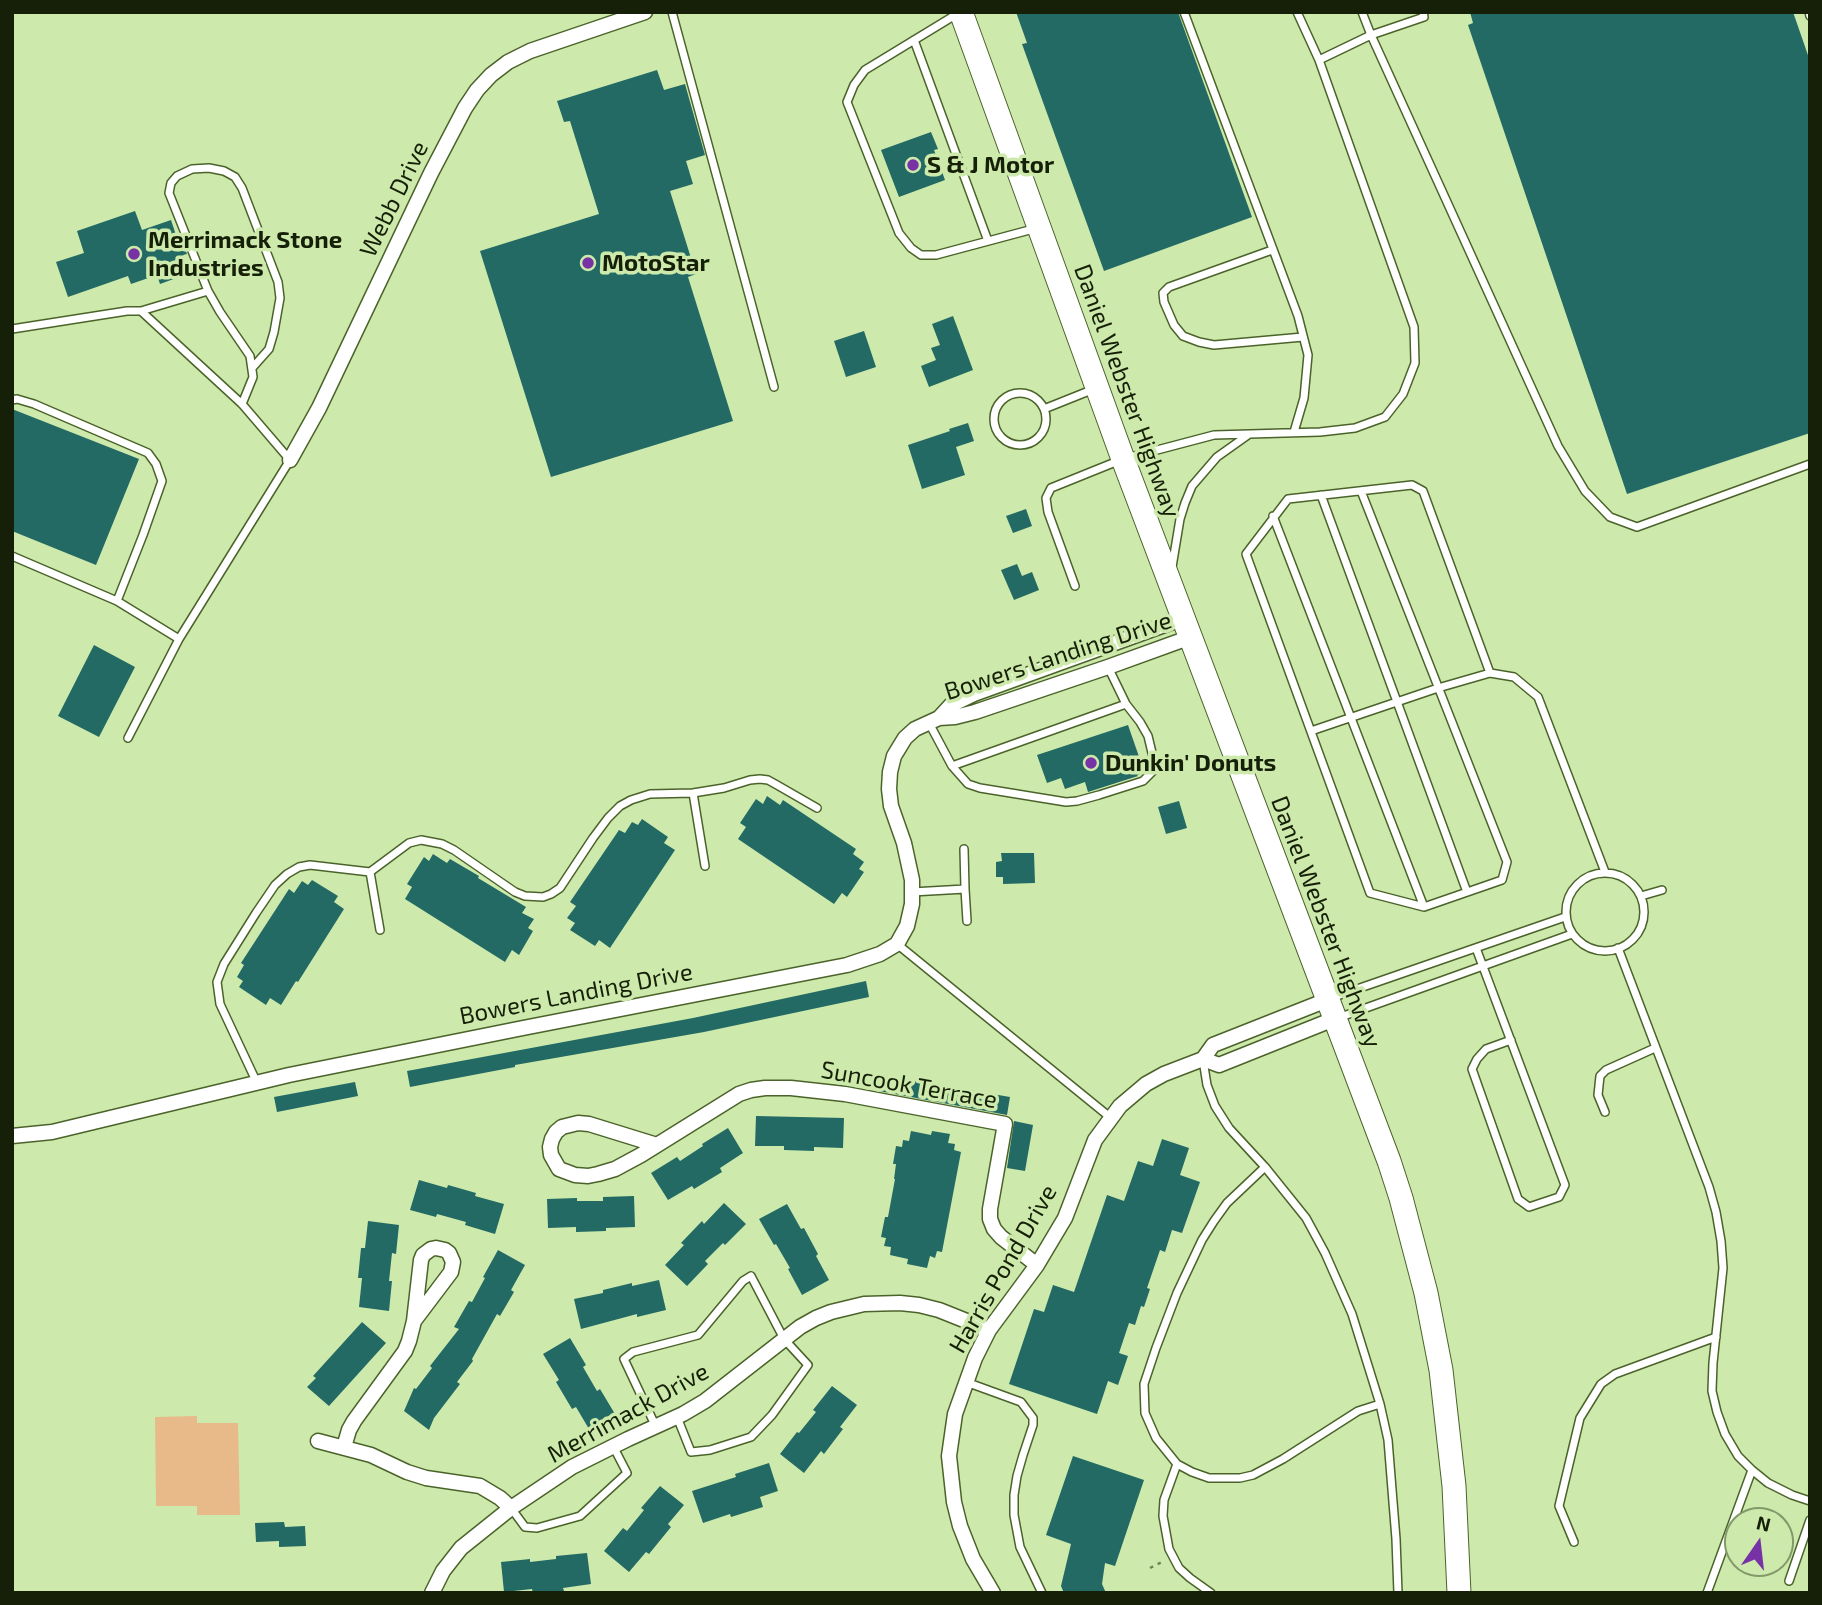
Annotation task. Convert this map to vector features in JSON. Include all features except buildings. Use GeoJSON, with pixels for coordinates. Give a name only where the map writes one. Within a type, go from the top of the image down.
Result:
{"type":"FeatureCollection","features":[{"type":"Feature","properties":{"kind":"main road","name":"Daniel Webster Highway"},"geometry":{"type":"LineString","coordinates":[[961,12],[1097,388],[1397,1186],[1426,1293],[1441,1370],[1451,1447],[1459,1593]]}},
{"type":"Feature","properties":{"kind":"street","name":"Webb Drive"},"geometry":{"type":"LineString","coordinates":[[290,460],[318,408],[431,173],[477,90],[508,62],[530,51],[645,12]]}},
{"type":"Feature","properties":{"kind":"street","name":"Bowers Landing Drive"},"geometry":{"type":"LineString","coordinates":[[934,720],[975,712],[1108,667],[1187,627]]}},
{"type":"Feature","properties":{"kind":"street","name":"Bowers Landing Drive"},"geometry":{"type":"LineString","coordinates":[[12,1136],[52,1132],[257,1083],[536,1025],[847,965],[880,954],[897,944],[907,926],[912,904],[912,880],[904,843],[891,806],[889,789],[894,756],[905,738],[915,729],[934,720],[951,705],[974,694],[1187,627]]}},
{"type":"Feature","properties":{"kind":"street","name":"Harris Pond Drive"},"geometry":{"type":"LineString","coordinates":[[1203,1059],[1219,1065],[1330,1009]]}},
{"type":"Feature","properties":{"kind":"street","name":"Harris Pond Drive"},"geometry":{"type":"LineString","coordinates":[[993,1593],[973,1559],[960,1526],[949,1456],[954,1414],[975,1358],[989,1330],[1037,1265],[1065,1217],[1095,1140],[1120,1106],[1146,1084],[1203,1059],[1213,1045],[1330,1009]]}},
{"type":"Feature","properties":{"kind":"street","name":"Suncook Terrace"},"geometry":{"type":"LineString","coordinates":[[657,1145],[578,1123],[562,1127],[556,1132],[550,1147],[551,1155],[559,1169],[566,1173],[588,1176],[615,1169],[657,1145],[739,1094],[765,1088],[845,1094],[1005,1124],[990,1219],[1001,1237],[1037,1265]]}},
{"type":"Feature","properties":{"kind":"street"},"geometry":{"type":"LineString","coordinates":[[344,1447],[354,1421],[410,1342],[423,1255],[431,1249],[445,1250],[453,1262],[451,1272],[414,1321]]}},
{"type":"Feature","properties":{"kind":"street","name":"Merrimack Drive"},"geometry":{"type":"LineString","coordinates":[[432,1593],[443,1571],[461,1548],[511,1508],[572,1467],[705,1401],[800,1327],[831,1312],[864,1304],[919,1305],[958,1316],[989,1330]]}},
{"type":"Feature","properties":{"kind":"street"},"geometry":{"type":"LineString","coordinates":[[318,1441],[370,1455],[426,1478],[480,1486],[511,1508]]}},
{"type":"Feature","properties":{"kind":"lane"},"geometry":{"type":"LineString","coordinates":[[672,12],[774,387]]}},
{"type":"Feature","properties":{"kind":"lane"},"geometry":{"type":"LineString","coordinates":[[961,12],[865,70],[854,85],[847,102],[899,233],[911,248],[921,255],[936,254],[1040,227]]}},
{"type":"Feature","properties":{"kind":"lane"},"geometry":{"type":"LineString","coordinates":[[1184,12],[1304,337],[1308,355],[1307,374],[1304,398],[1294,432]]}},
{"type":"Feature","properties":{"kind":"lane"},"geometry":{"type":"LineString","coordinates":[[1075,586],[1048,513],[1045,498],[1051,488],[1124,459],[1214,435],[1320,432],[1354,428],[1385,416],[1403,394],[1415,363],[1414,327],[1319,60],[1297,12]]}},
{"type":"Feature","properties":{"kind":"lane"},"geometry":{"type":"LineString","coordinates":[[1362,12],[1558,446],[1585,491],[1610,517],[1637,527],[1810,464]]}},
{"type":"Feature","properties":{"kind":"lane"},"geometry":{"type":"LineString","coordinates":[[1319,60],[1371,36],[1424,17],[1423,12]]}},
{"type":"Feature","properties":{"kind":"lane"},"geometry":{"type":"LineString","coordinates":[[914,40],[988,241]]}},
{"type":"Feature","properties":{"kind":"lane"},"geometry":{"type":"LineString","coordinates":[[242,404],[253,377],[250,356],[208,291],[169,192],[171,183],[177,176],[192,169],[224,171],[235,177],[242,188],[278,282],[280,298],[274,332],[269,349],[253,368]]}},
{"type":"Feature","properties":{"kind":"lane"},"geometry":{"type":"LineString","coordinates":[[1272,250],[1169,287],[1163,293],[1164,302],[1174,325],[1183,336],[1199,342],[1214,345],[1304,337]]}},
{"type":"Feature","properties":{"kind":"lane"},"geometry":{"type":"LineString","coordinates":[[12,329],[141,311],[208,291]]}},
{"type":"Feature","properties":{"kind":"lane"},"geometry":{"type":"LineString","coordinates":[[141,311],[242,404],[290,460]]}},
{"type":"Feature","properties":{"kind":"lane"},"geometry":{"type":"LineString","coordinates":[[1044,409],[1097,388]]}},
{"type":"Feature","properties":{"kind":"lane"},"geometry":{"type":"LineString","coordinates":[[1024,393],[1040,401],[1044,409],[1045,426],[1042,433],[1029,444],[1012,444],[998,435],[993,418],[995,409],[1007,396],[1024,393]]}},
{"type":"Feature","properties":{"kind":"lane"},"geometry":{"type":"LineString","coordinates":[[12,400],[34,404],[148,453],[156,464],[162,481],[117,601]]}},
{"type":"Feature","properties":{"kind":"lane"},"geometry":{"type":"LineString","coordinates":[[1170,581],[1181,519],[1192,486],[1217,457],[1248,435]]}},
{"type":"Feature","properties":{"kind":"lane","name":"Webb Drive"},"geometry":{"type":"LineString","coordinates":[[128,737],[178,639],[290,460]]}},
{"type":"Feature","properties":{"kind":"lane"},"geometry":{"type":"LineString","coordinates":[[1361,491],[1507,862],[1502,880],[1424,907],[1370,893],[1246,554],[1288,499],[1412,485],[1423,491],[1490,673]]}},
{"type":"Feature","properties":{"kind":"lane"},"geometry":{"type":"LineString","coordinates":[[1321,495],[1467,892]]}},
{"type":"Feature","properties":{"kind":"lane"},"geometry":{"type":"LineString","coordinates":[[1273,516],[1424,907]]}},
{"type":"Feature","properties":{"kind":"lane"},"geometry":{"type":"LineString","coordinates":[[12,556],[117,601],[178,639]]}},
{"type":"Feature","properties":{"kind":"lane"},"geometry":{"type":"LineString","coordinates":[[934,720],[951,766],[968,784],[1066,802],[1099,795],[1143,781],[1153,771],[1154,761],[1148,736],[1126,704],[1108,667]]}},
{"type":"Feature","properties":{"kind":"lane"},"geometry":{"type":"LineString","coordinates":[[1311,731],[1490,673],[1514,677],[1538,697],[1605,872]]}},
{"type":"Feature","properties":{"kind":"lane"},"geometry":{"type":"LineString","coordinates":[[951,766],[1126,704]]}},
{"type":"Feature","properties":{"kind":"lane"},"geometry":{"type":"LineString","coordinates":[[257,1083],[220,1004],[217,982],[224,964],[275,885],[299,867],[310,864],[370,872],[409,843],[432,841],[454,850],[515,892],[525,896],[543,897],[560,888],[608,818],[631,800],[650,794],[693,793],[724,788],[760,779],[768,780],[817,808]]}},
{"type":"Feature","properties":{"kind":"lane"},"geometry":{"type":"LineString","coordinates":[[693,793],[705,866]]}},
{"type":"Feature","properties":{"kind":"lane"},"geometry":{"type":"LineString","coordinates":[[964,849],[967,921]]}},
{"type":"Feature","properties":{"kind":"lane"},"geometry":{"type":"LineString","coordinates":[[370,872],[380,930]]}},
{"type":"Feature","properties":{"kind":"lane"},"geometry":{"type":"LineString","coordinates":[[1592,874],[1618,874],[1630,881],[1641,896],[1644,916],[1641,928],[1624,946],[1612,951],[1599,951],[1587,947],[1572,934],[1565,916],[1566,903],[1571,891],[1580,881],[1592,874]]}},
{"type":"Feature","properties":{"kind":"lane"},"geometry":{"type":"LineString","coordinates":[[912,892],[965,889]]}},
{"type":"Feature","properties":{"kind":"lane"},"geometry":{"type":"LineString","coordinates":[[1641,896],[1662,890]]}},
{"type":"Feature","properties":{"kind":"lane"},"geometry":{"type":"LineString","coordinates":[[1330,1009],[1476,948],[1565,916]]}},
{"type":"Feature","properties":{"kind":"lane"},"geometry":{"type":"LineString","coordinates":[[1330,1009],[1483,966],[1572,934]]}},
{"type":"Feature","properties":{"kind":"lane"},"geometry":{"type":"LineString","coordinates":[[897,944],[1111,1118]]}},
{"type":"Feature","properties":{"kind":"lane"},"geometry":{"type":"LineString","coordinates":[[1476,948],[1565,1185],[1559,1197],[1529,1207],[1518,1199],[1472,1069],[1486,1049],[1510,1040]]}},
{"type":"Feature","properties":{"kind":"lane"},"geometry":{"type":"LineString","coordinates":[[1618,948],[1709,1187],[1716,1212],[1723,1268],[1713,1363],[1712,1391],[1717,1412],[1725,1434],[1738,1455],[1752,1470],[1768,1483],[1810,1501]]}},
{"type":"Feature","properties":{"kind":"lane"},"geometry":{"type":"LineString","coordinates":[[1605,1112],[1598,1095],[1600,1076],[1606,1070],[1655,1048]]}},
{"type":"Feature","properties":{"kind":"lane"},"geometry":{"type":"LineString","coordinates":[[1203,1059],[1207,1085],[1215,1106],[1229,1128],[1306,1218],[1352,1314],[1380,1404],[1388,1440],[1398,1593]]}},
{"type":"Feature","properties":{"kind":"lane"},"geometry":{"type":"LineString","coordinates":[[1265,1167],[1227,1203],[1202,1240],[1177,1293],[1144,1384],[1145,1413],[1156,1438],[1177,1465],[1209,1478],[1240,1478],[1253,1475],[1301,1448],[1358,1411],[1380,1404]]}},
{"type":"Feature","properties":{"kind":"lane"},"geometry":{"type":"LineString","coordinates":[[656,1427],[624,1359],[634,1352],[698,1335],[743,1281],[751,1276],[784,1339],[808,1365],[772,1415],[751,1437],[710,1450],[691,1452],[677,1417]]}},
{"type":"Feature","properties":{"kind":"lane"},"geometry":{"type":"LineString","coordinates":[[1574,1542],[1559,1506],[1580,1418],[1601,1384],[1615,1374],[1716,1337]]}},
{"type":"Feature","properties":{"kind":"lane"},"geometry":{"type":"LineString","coordinates":[[965,1382],[1021,1402],[1032,1418],[1034,1425],[1017,1476],[1014,1515],[1020,1547],[1042,1593]]}},
{"type":"Feature","properties":{"kind":"lane"},"geometry":{"type":"LineString","coordinates":[[511,1508],[525,1527],[537,1528],[580,1517],[627,1473],[613,1446]]}},
{"type":"Feature","properties":{"kind":"lane"},"geometry":{"type":"LineString","coordinates":[[1177,1465],[1164,1500],[1163,1516],[1169,1549],[1179,1568],[1212,1593]]}},
{"type":"Feature","properties":{"kind":"lane"},"geometry":{"type":"LineString","coordinates":[[1707,1593],[1752,1470]]}},
{"type":"Feature","properties":{"kind":"lane"},"geometry":{"type":"LineString","coordinates":[[1789,1581],[1810,1520]]}},
{"type":"Feature","properties":{"kind":"lane"},"geometry":{"type":"LineString","coordinates":[[1804,1536],[1810,1546]]}},
{"type":"Feature","properties":{"kind":"path"},"geometry":{"type":"LineString","coordinates":[[1366,1020],[1373,1027]]}},
{"type":"Feature","properties":{"kind":"path"},"geometry":{"type":"LineString","coordinates":[[1150,1568],[1162,1562]]}},
{"type":"Feature","properties":{"kind":"shaded area"},"geometry":{"type":"Polygon","coordinates":[[[197,1416],[197,1423],[238,1423],[240,1515],[197,1515],[197,1506],[156,1506],[155,1417],[197,1416]]]}},
{"type":"Feature","properties":{"kind":"place","name":"S & J Motor"},"geometry":{"type":"Point","coordinates":[913,165]}},
{"type":"Feature","properties":{"kind":"place","name":"Merrimack Stone Industries"},"geometry":{"type":"Point","coordinates":[134,254]}},
{"type":"Feature","properties":{"kind":"place","name":"MotoStar"},"geometry":{"type":"Point","coordinates":[588,263]}},
{"type":"Feature","properties":{"kind":"place","name":"Dunkin' Donuts"},"geometry":{"type":"Point","coordinates":[1091,763]}}]}
